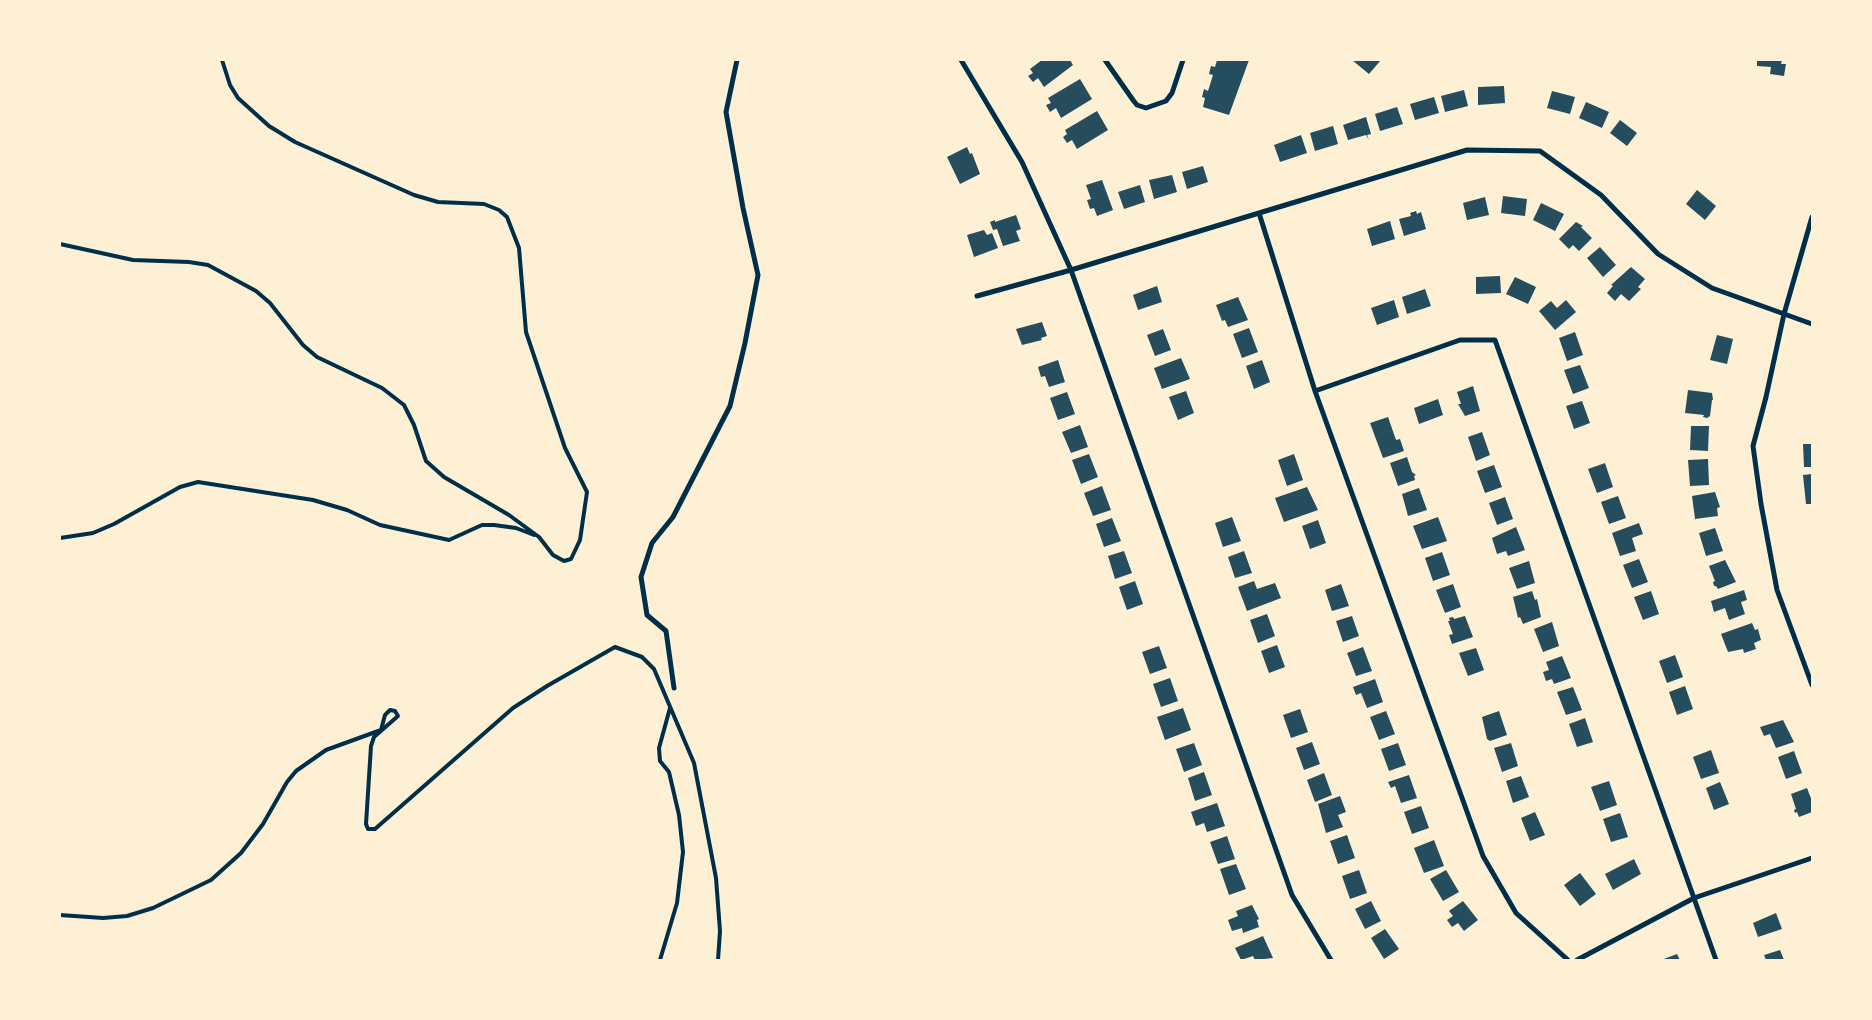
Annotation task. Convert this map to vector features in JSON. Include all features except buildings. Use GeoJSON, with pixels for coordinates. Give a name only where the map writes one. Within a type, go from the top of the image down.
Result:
{"type":"FeatureCollection","features":[{"type":"Feature","properties":{"kind":"street"},"geometry":{"type":"LineString","coordinates":[[674,688],[666,630],[647,615],[641,577],[652,543],[673,517],[730,406],[745,343],[758,275],[743,208],[726,112],[737,60]]}},
{"type":"Feature","properties":{"kind":"street"},"geometry":{"type":"LineString","coordinates":[[961,60],[1022,162],[1071,270],[1292,895],[1331,960]]}},
{"type":"Feature","properties":{"kind":"street"},"geometry":{"type":"LineString","coordinates":[[1105,60],[1137,105],[1146,108],[1166,101],[1172,93],[1183,60]]}},
{"type":"Feature","properties":{"kind":"street"},"geometry":{"type":"LineString","coordinates":[[977,296],[1071,270],[1468,150],[1540,151],[1601,195],[1658,254],[1712,288],[1812,324]]}},
{"type":"Feature","properties":{"kind":"street"},"geometry":{"type":"LineString","coordinates":[[1259,213],[1315,391],[1483,856],[1516,913],[1568,960]]}},
{"type":"Feature","properties":{"kind":"street"},"geometry":{"type":"LineString","coordinates":[[1812,216],[1784,314],[1753,446],[1761,504],[1777,590],[1812,684]]}},
{"type":"Feature","properties":{"kind":"street"},"geometry":{"type":"LineString","coordinates":[[1315,391],[1460,340],[1495,340],[1716,960]]}},
{"type":"Feature","properties":{"kind":"street"},"geometry":{"type":"LineString","coordinates":[[1577,960],[1694,898],[1812,858]]}},
{"type":"Feature","properties":{"kind":"lane"},"geometry":{"type":"LineString","coordinates":[[60,244],[134,260],[189,262],[208,266],[256,291],[270,303],[303,345],[317,357],[382,388],[404,405],[414,425],[426,461],[444,478],[509,515],[539,537],[553,555],[564,561],[571,558],[580,540],[586,492],[565,448],[526,332],[522,262],[515,232],[507,217],[498,210],[484,204],[438,202],[414,195],[295,142],[268,126],[238,98],[230,85],[222,60]]}},
{"type":"Feature","properties":{"kind":"lane"},"geometry":{"type":"LineString","coordinates":[[60,538],[93,533],[114,524],[180,487],[198,482],[313,500],[347,510],[380,525],[449,540],[482,525],[516,528],[539,537]]}},
{"type":"Feature","properties":{"kind":"lane"},"geometry":{"type":"LineString","coordinates":[[60,914],[86,918],[127,916],[152,908],[210,880],[224,870],[246,846],[263,824],[286,782],[296,771],[326,750],[381,730],[385,715],[390,710],[396,711],[398,716],[374,737],[371,746],[366,811],[368,829],[375,829],[514,708],[547,686],[615,647],[642,656],[654,668],[694,763],[716,878],[720,932],[718,960]]}},
{"type":"Feature","properties":{"kind":"lane"},"geometry":{"type":"LineString","coordinates":[[660,960],[676,903],[683,852],[679,815],[669,772],[660,761],[659,748],[670,708]]}}]}
